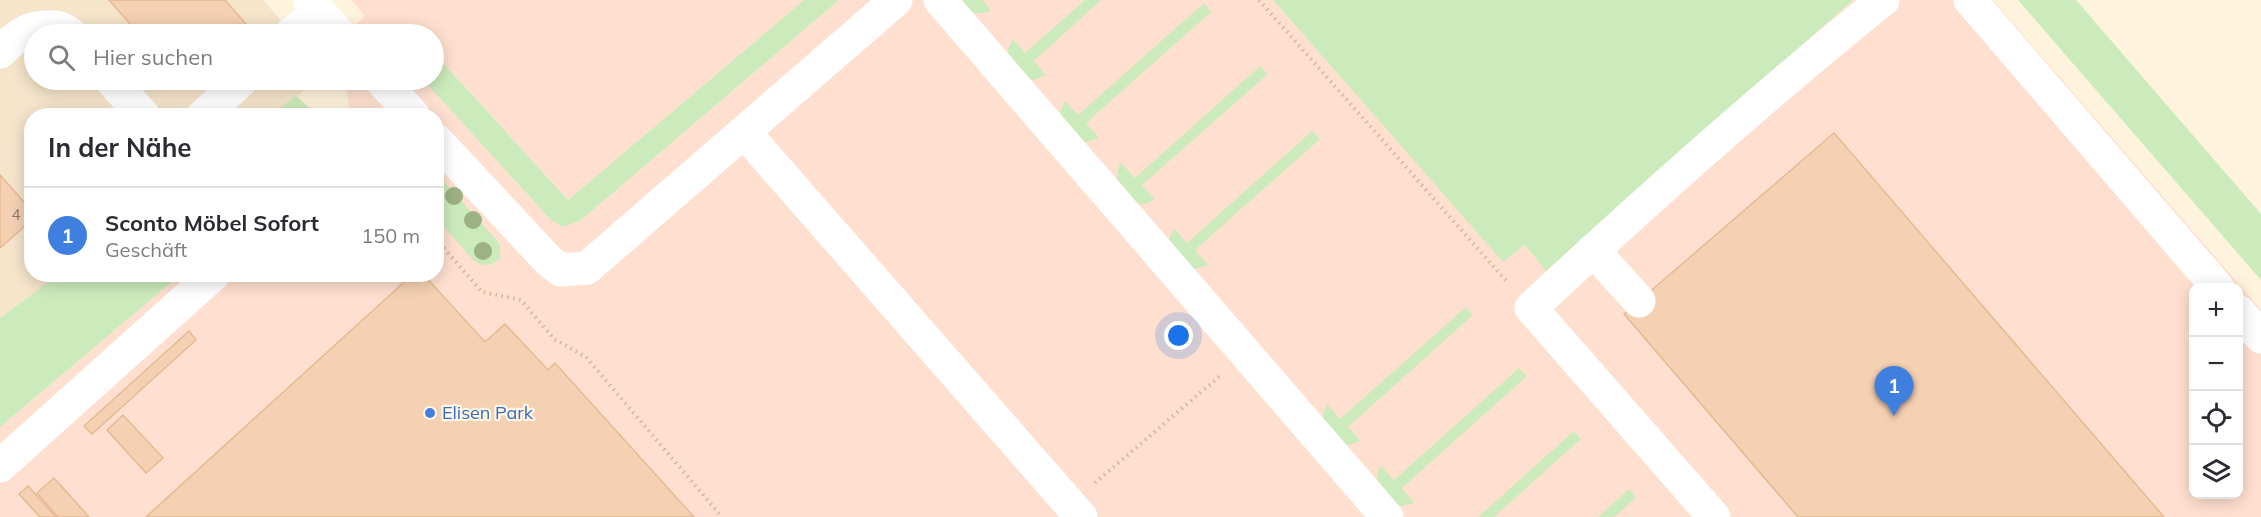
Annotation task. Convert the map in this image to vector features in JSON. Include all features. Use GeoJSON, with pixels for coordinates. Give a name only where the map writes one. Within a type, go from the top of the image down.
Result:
{"type":"FeatureCollection","features":[{"type":"Feature","properties":{"kind":"lane"},"geometry":{"type":"LineString","coordinates":[[444,149],[549,261],[561,270],[587,268],[896,0]]}},
{"type":"Feature","properties":{"kind":"lane"},"geometry":{"type":"LineString","coordinates":[[940,0],[1387,517]]}},
{"type":"Feature","properties":{"kind":"lane"},"geometry":{"type":"LineString","coordinates":[[1714,517],[1531,308],[1804,63],[1883,0]]}},
{"type":"Feature","properties":{"kind":"lane"},"geometry":{"type":"LineString","coordinates":[[1970,0],[2214,283]]}},
{"type":"Feature","properties":{"kind":"lane"},"geometry":{"type":"LineString","coordinates":[[307,24],[322,15]]}},
{"type":"Feature","properties":{"kind":"lane"},"geometry":{"type":"LineString","coordinates":[[0,52],[24,33]]}},
{"type":"Feature","properties":{"kind":"lane"},"geometry":{"type":"LineString","coordinates":[[120,90],[137,108]]}},
{"type":"Feature","properties":{"kind":"lane"},"geometry":{"type":"LineString","coordinates":[[212,108],[231,90]]}},
{"type":"Feature","properties":{"kind":"lane"},"geometry":{"type":"LineString","coordinates":[[388,90],[400,108]]}},
{"type":"Feature","properties":{"kind":"lane"},"geometry":{"type":"LineString","coordinates":[[745,133],[1075,511]]}},
{"type":"Feature","properties":{"kind":"lane"},"geometry":{"type":"LineString","coordinates":[[1593,250],[1639,301]]}},
{"type":"Feature","properties":{"kind":"lane"},"geometry":{"type":"LineString","coordinates":[[0,466],[205,282]]}},
{"type":"Feature","properties":{"kind":"lane"},"geometry":{"type":"LineString","coordinates":[[2243,317],[2261,337]]}},
{"type":"Feature","properties":{"kind":"path"},"geometry":{"type":"LineString","coordinates":[[1259,0],[1531,308]]}},
{"type":"Feature","properties":{"kind":"path"},"geometry":{"type":"LineString","coordinates":[[444,248],[482,292],[521,300],[554,339],[586,357],[722,517]]}},
{"type":"Feature","properties":{"kind":"path"},"geometry":{"type":"LineString","coordinates":[[1075,511],[1246,354]]}},
{"type":"Feature","properties":{"kind":"shaded area"},"geometry":{"type":"Polygon","coordinates":[[[0,0],[263,0],[284,24],[24,24],[24,90],[304,90],[280,108],[24,108],[24,282],[49,282],[0,318],[0,0]]]}},
{"type":"Feature","properties":{"kind":"shaded area"},"geometry":{"type":"Polygon","coordinates":[[[351,0],[804,0],[568,200],[444,64],[444,24],[357,24],[365,16],[351,0]]]}},
{"type":"Feature","properties":{"kind":"shaded area"},"geometry":{"type":"Polygon","coordinates":[[[839,0],[1273,0],[1503,261],[1525,245],[1546,270],[1853,0],[1993,0],[2238,283],[2189,283],[2189,499],[2243,499],[2243,289],[2261,310],[2261,517],[0,517],[0,427],[172,282],[444,282],[444,108],[349,108],[346,90],[432,90],[550,219],[580,221],[839,0]]]}},
{"type":"Feature","properties":{"kind":"green space"},"geometry":{"type":"Polygon","coordinates":[[[804,0],[839,0],[580,221],[562,227],[550,219],[432,90],[444,90],[444,64],[568,200],[804,0]]]}},
{"type":"Feature","properties":{"kind":"green space"},"geometry":{"type":"Polygon","coordinates":[[[955,0],[982,0],[991,10],[976,13],[967,10],[955,0]]]}},
{"type":"Feature","properties":{"kind":"green space"},"geometry":{"type":"Polygon","coordinates":[[[1085,0],[1101,0],[1034,61],[1046,75],[1034,80],[1027,79],[1007,56],[1013,39],[1025,53],[1085,0]]]}},
{"type":"Feature","properties":{"kind":"green space"},"geometry":{"type":"Polygon","coordinates":[[[1273,0],[1853,0],[1546,271],[1525,245],[1503,262],[1273,0]]]}},
{"type":"Feature","properties":{"kind":"green space"},"geometry":{"type":"Polygon","coordinates":[[[2018,0],[2076,0],[2261,214],[2261,280],[2018,0]]]}},
{"type":"Feature","properties":{"kind":"green space"},"geometry":{"type":"Polygon","coordinates":[[[1204,3],[1211,12],[1086,123],[1099,138],[1086,142],[1079,141],[1060,118],[1060,111],[1065,101],[1078,115],[1204,3]]]}},
{"type":"Feature","properties":{"kind":"green space"},"geometry":{"type":"Polygon","coordinates":[[[1260,66],[1268,74],[1142,185],[1155,200],[1143,204],[1136,203],[1117,181],[1118,168],[1121,163],[1135,178],[1260,66]]]}},
{"type":"Feature","properties":{"kind":"green space"},"geometry":{"type":"Polygon","coordinates":[[[296,96],[310,108],[280,108],[296,96]]]}},
{"type":"Feature","properties":{"kind":"green space"},"geometry":{"type":"Polygon","coordinates":[[[1312,131],[1320,139],[1195,250],[1208,265],[1195,269],[1188,268],[1169,246],[1169,238],[1174,228],[1187,243],[1312,131]]]}},
{"type":"Feature","properties":{"kind":"green space"},"geometry":{"type":"Polygon","coordinates":[[[444,182],[500,244],[500,259],[487,265],[474,261],[444,227],[444,182]]]}},
{"type":"Feature","properties":{"kind":"green space"},"geometry":{"type":"Polygon","coordinates":[[[49,282],[172,282],[0,427],[0,318],[49,282]]]}},
{"type":"Feature","properties":{"kind":"green space"},"geometry":{"type":"Polygon","coordinates":[[[1466,307],[1473,315],[1348,427],[1361,441],[1341,445],[1322,422],[1327,404],[1340,419],[1466,307]]]}},
{"type":"Feature","properties":{"kind":"green space"},"geometry":{"type":"Polygon","coordinates":[[[1519,368],[1527,376],[1402,488],[1414,503],[1395,506],[1376,483],[1381,466],[1394,480],[1519,368]]]}},
{"type":"Feature","properties":{"kind":"green space"},"geometry":{"type":"Polygon","coordinates":[[[1574,431],[1581,439],[1494,517],[1478,517],[1574,431]]]}},
{"type":"Feature","properties":{"kind":"green space"},"geometry":{"type":"Polygon","coordinates":[[[1629,489],[1636,498],[1614,517],[1598,517],[1629,489]]]}},
{"type":"Feature","properties":{"kind":"building"},"geometry":{"type":"Polygon","coordinates":[[[109,0],[225,0],[246,24],[130,24],[109,0]]]}},
{"type":"Feature","properties":{"kind":"building"},"geometry":{"type":"Polygon","coordinates":[[[1834,133],[2164,517],[1798,517],[1624,314],[1834,133]]]}},
{"type":"Feature","properties":{"kind":"building"},"geometry":{"type":"Polygon","coordinates":[[[0,175],[24,202],[24,227],[0,248],[0,175]]]}},
{"type":"Feature","properties":{"kind":"building","name":"Elisen Park"},"geometry":{"type":"Polygon","coordinates":[[[404,282],[430,282],[485,342],[505,324],[548,370],[555,363],[694,517],[146,517],[404,282]]]}},
{"type":"Feature","properties":{"kind":"building"},"geometry":{"type":"Polygon","coordinates":[[[189,331],[196,340],[92,434],[84,426],[189,331]]]}},
{"type":"Feature","properties":{"kind":"building"},"geometry":{"type":"Polygon","coordinates":[[[123,415],[163,458],[146,473],[107,430],[123,415]]]}},
{"type":"Feature","properties":{"kind":"building"},"geometry":{"type":"Polygon","coordinates":[[[54,478],[89,517],[58,517],[37,493],[54,478]]]}},
{"type":"Feature","properties":{"kind":"building"},"geometry":{"type":"Polygon","coordinates":[[[28,486],[56,517],[40,517],[19,494],[28,486]]]}},
{"type":"Feature","properties":{"kind":"place","name":"Elisen Park"},"geometry":{"type":"Point","coordinates":[430,413]}},
{"type":"Feature","properties":{"kind":"place","name":"Sconto Möbel Sofort"},"geometry":{"type":"Point","coordinates":[1894,416]}}]}
